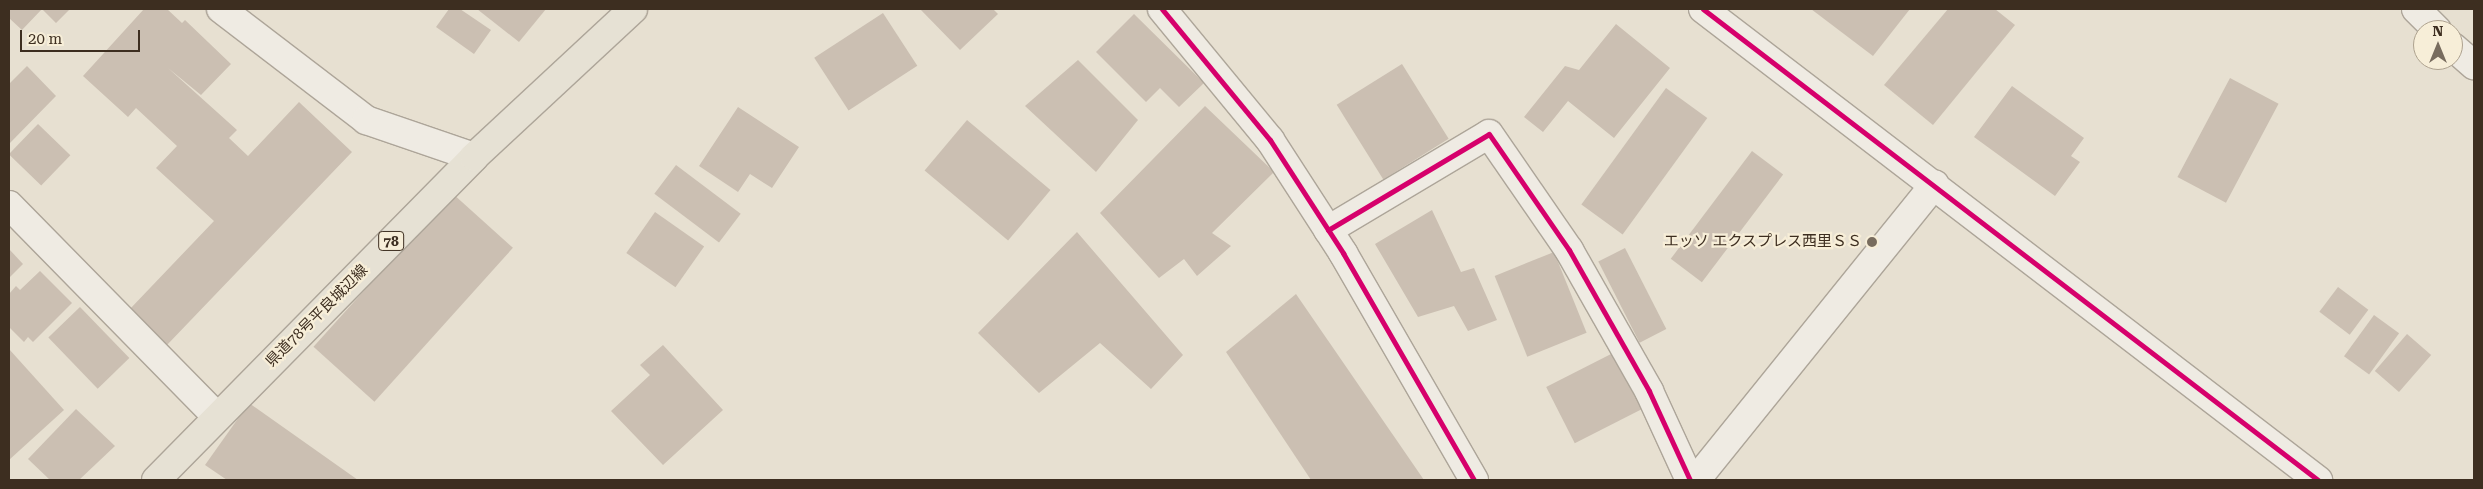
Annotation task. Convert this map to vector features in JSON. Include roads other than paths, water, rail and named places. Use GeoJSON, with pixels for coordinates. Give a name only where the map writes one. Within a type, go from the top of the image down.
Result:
{"type":"FeatureCollection","features":[{"type":"Feature","properties":{"kind":"main road","name":"県道78号平良城辺線"},"geometry":{"type":"LineString","coordinates":[[156,480],[474,157],[633,9]]}},
{"type":"Feature","properties":{"kind":"street"},"geometry":{"type":"LineString","coordinates":[[221,9],[366,120],[474,157]]}},
{"type":"Feature","properties":{"kind":"street"},"geometry":{"type":"LineString","coordinates":[[1162,9],[1270,140],[1328,230],[1474,480]]}},
{"type":"Feature","properties":{"kind":"street"},"geometry":{"type":"LineString","coordinates":[[1703,9],[1935,184],[2318,480]]}},
{"type":"Feature","properties":{"kind":"street"},"geometry":{"type":"LineString","coordinates":[[2416,9],[2427,20]]}},
{"type":"Feature","properties":{"kind":"street"},"geometry":{"type":"LineString","coordinates":[[2463,56],[2474,65]]}},
{"type":"Feature","properties":{"kind":"street"},"geometry":{"type":"LineString","coordinates":[[1328,230],[1489,134],[1569,250],[1648,391],[1690,480]]}},
{"type":"Feature","properties":{"kind":"street"},"geometry":{"type":"LineString","coordinates":[[1696,480],[1935,184]]}},
{"type":"Feature","properties":{"kind":"street"},"geometry":{"type":"LineString","coordinates":[[9,205],[217,417]]}},
{"type":"Feature","properties":{"kind":"place","name":"エッソ エクスプレス西里ＳＳ"},"geometry":{"type":"Point","coordinates":[1872,242]}}]}
